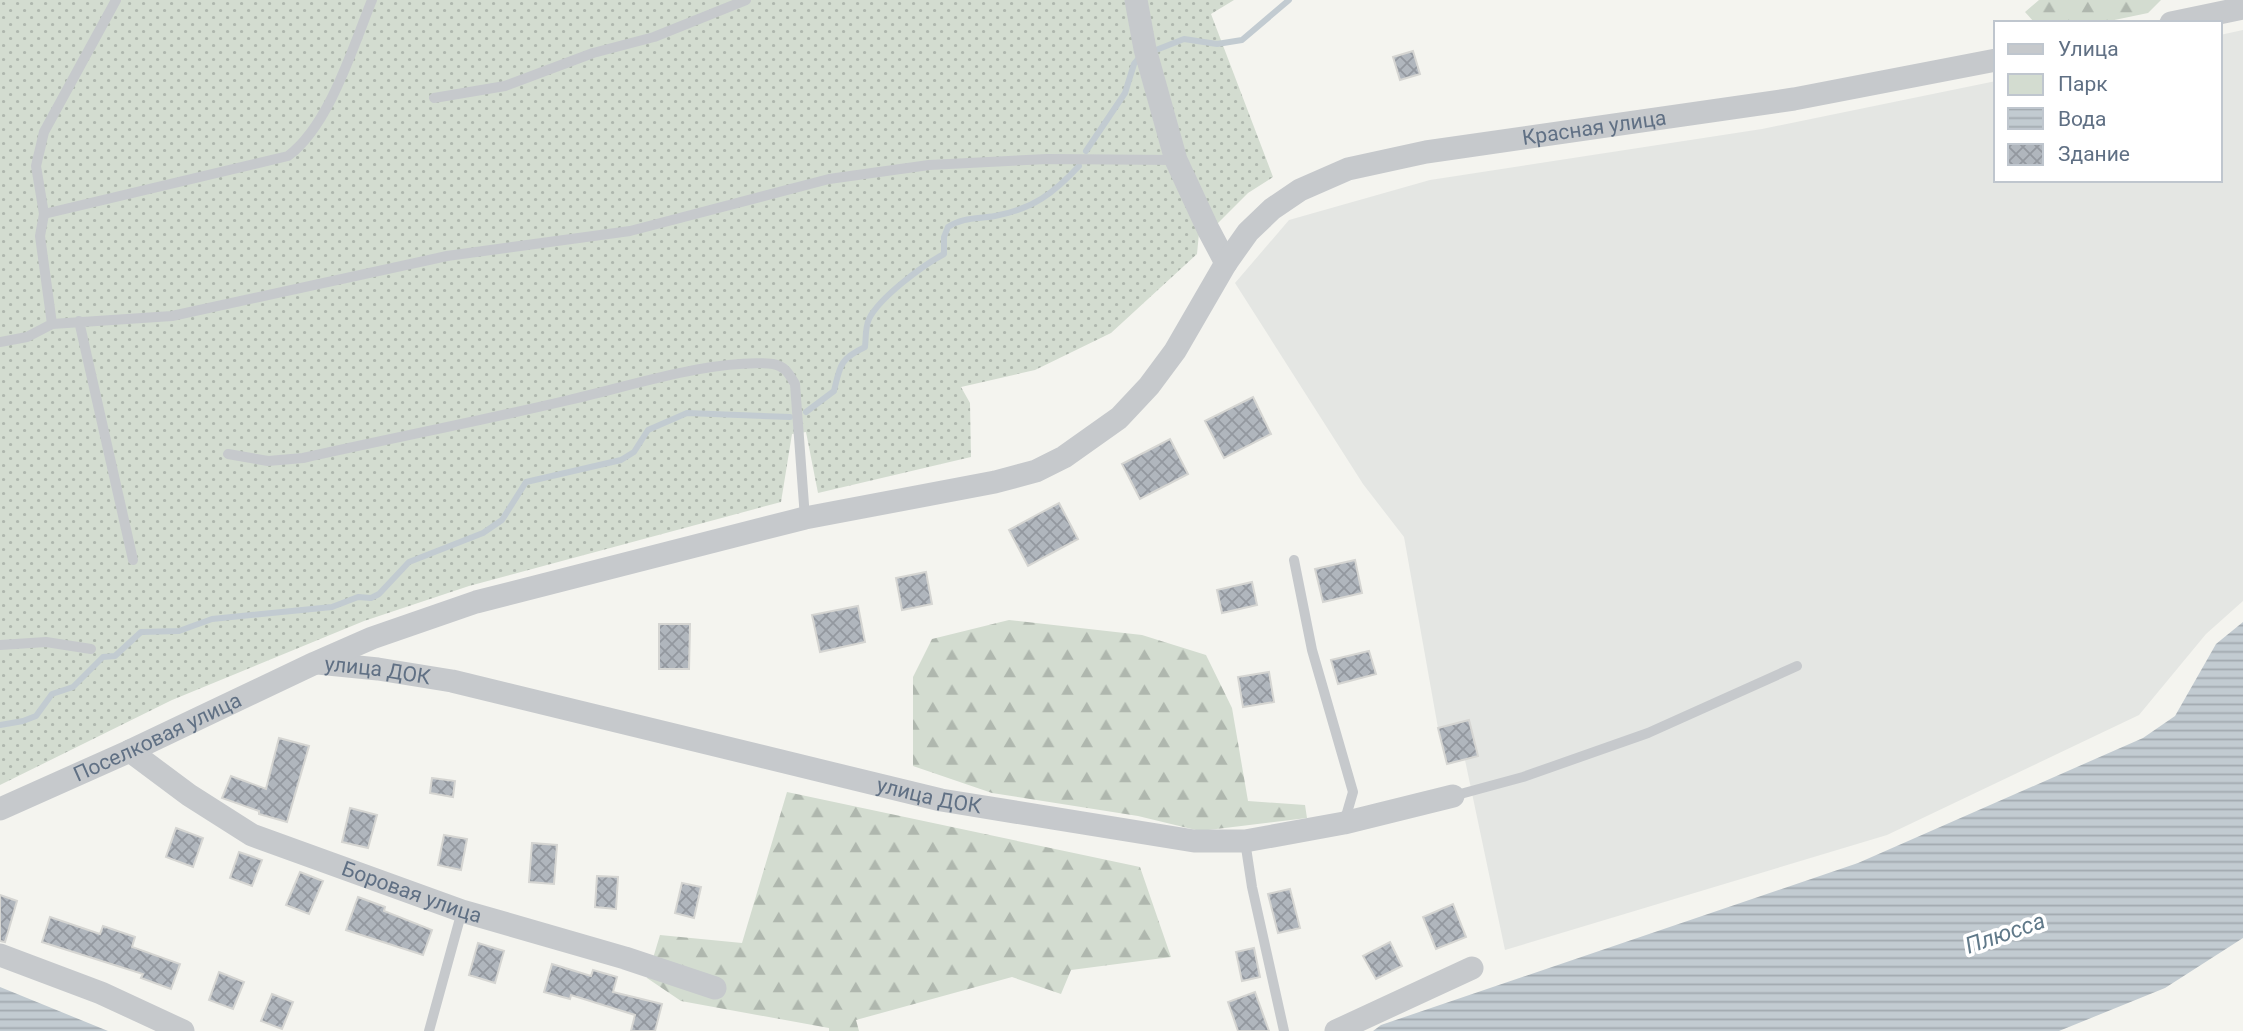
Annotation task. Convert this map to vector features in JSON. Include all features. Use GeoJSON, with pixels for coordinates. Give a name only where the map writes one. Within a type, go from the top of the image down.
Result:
{"type":"FeatureCollection","features":[{"type":"Feature","properties":{"kind":"street"},"geometry":{"type":"LineString","coordinates":[[1136,0],[1145,49],[1176,160],[1226,263]]}},
{"type":"Feature","properties":{"kind":"street"},"geometry":{"type":"LineString","coordinates":[[2181,21],[2243,8]]}},
{"type":"Feature","properties":{"kind":"street","name":"Красная улица"},"geometry":{"type":"LineString","coordinates":[[1226,263],[1248,232],[1272,209],[1300,190],[1348,169],[1426,152],[1794,99],[1994,60]]}},
{"type":"Feature","properties":{"kind":"street","name":"улица ДОК"},"geometry":{"type":"LineString","coordinates":[[315,663],[372,638],[475,602],[805,518],[995,482],[1035,471],[1064,457],[1119,418],[1149,386],[1175,351],[1226,263]]}},
{"type":"Feature","properties":{"kind":"street","name":"улица ДОК"},"geometry":{"type":"LineString","coordinates":[[315,663],[378,669],[452,681],[941,800],[1194,841],[1245,841],[1344,822],[1453,796]]}},
{"type":"Feature","properties":{"kind":"street","name":"Поселковая улица"},"geometry":{"type":"LineString","coordinates":[[0,809],[315,663]]}},
{"type":"Feature","properties":{"kind":"street","name":"Боровая улица"},"geometry":{"type":"LineString","coordinates":[[130,751],[189,795],[252,835],[462,911],[625,958],[715,988]]}},
{"type":"Feature","properties":{"kind":"street"},"geometry":{"type":"LineString","coordinates":[[0,955],[101,993],[183,1031]]}},
{"type":"Feature","properties":{"kind":"street"},"geometry":{"type":"LineString","coordinates":[[1336,1031],[1472,968]]}},
{"type":"Feature","properties":{"kind":"lane"},"geometry":{"type":"LineString","coordinates":[[52,324],[40,236],[44,214],[36,166],[44,132],[116,0]]}},
{"type":"Feature","properties":{"kind":"lane"},"geometry":{"type":"LineString","coordinates":[[44,214],[288,156],[301,146],[314,130],[345,67],[372,0]]}},
{"type":"Feature","properties":{"kind":"lane"},"geometry":{"type":"LineString","coordinates":[[434,98],[505,86],[593,53],[654,37],[746,0]]}},
{"type":"Feature","properties":{"kind":"lane"},"geometry":{"type":"LineString","coordinates":[[0,342],[27,337],[52,324],[172,316],[447,256],[631,231],[829,179],[929,165],[1058,158],[1176,160]]}},
{"type":"Feature","properties":{"kind":"lane"},"geometry":{"type":"LineString","coordinates":[[79,321],[133,560]]}},
{"type":"Feature","properties":{"kind":"lane"},"geometry":{"type":"LineString","coordinates":[[228,454],[268,461],[303,458],[690,372],[729,365],[775,364],[787,370],[795,384],[805,518]]}},
{"type":"Feature","properties":{"kind":"lane"},"geometry":{"type":"LineString","coordinates":[[1294,560],[1312,650],[1353,792],[1344,822]]}},
{"type":"Feature","properties":{"kind":"lane"},"geometry":{"type":"LineString","coordinates":[[0,645],[47,642],[91,649]]}},
{"type":"Feature","properties":{"kind":"lane"},"geometry":{"type":"LineString","coordinates":[[1453,796],[1524,777],[1648,733],[1797,666]]}},
{"type":"Feature","properties":{"kind":"lane"},"geometry":{"type":"LineString","coordinates":[[1245,841],[1252,887],[1284,1031]]}},
{"type":"Feature","properties":{"kind":"lane"},"geometry":{"type":"LineString","coordinates":[[429,1031],[462,911]]}},
{"type":"Feature","properties":{"kind":"shaded area"},"geometry":{"type":"Polygon","coordinates":[[[2243,30],[2243,601],[2206,634],[2139,715],[1887,835],[1505,950],[1465,760],[1447,764],[1438,728],[1404,537],[1363,484],[1235,283],[1289,220],[1430,180],[1762,129],[1994,81],[1994,182],[2222,182],[2222,35],[2243,30]]]}},
{"type":"Feature","properties":{"kind":"green space"},"geometry":{"type":"Polygon","coordinates":[[[0,0],[1234,0],[1211,14],[1273,177],[1248,193],[1217,224],[1199,233],[1197,254],[1111,333],[1035,370],[961,387],[970,403],[971,457],[818,493],[806,432],[792,434],[781,502],[469,586],[364,621],[172,700],[0,785],[0,0]]]}},
{"type":"Feature","properties":{"kind":"green space"},"geometry":{"type":"Polygon","coordinates":[[[2039,0],[2161,0],[2148,13],[2110,21],[2033,21],[2025,12],[2039,0]]]}},
{"type":"Feature","properties":{"kind":"green space"},"geometry":{"type":"Polygon","coordinates":[[[1009,620],[1142,635],[1206,655],[1232,708],[1248,801],[1305,805],[1307,818],[1200,831],[1138,816],[992,793],[913,766],[913,677],[932,639],[1009,620]]]}},
{"type":"Feature","properties":{"kind":"green space"},"geometry":{"type":"Polygon","coordinates":[[[787,792],[1140,867],[1171,957],[1071,970],[1061,994],[1012,977],[856,1020],[859,1031],[829,1031],[829,1028],[681,1001],[647,978],[660,935],[742,943],[787,792]]]}},
{"type":"Feature","properties":{"kind":"water","name":"Плюсса"},"geometry":{"type":"Polygon","coordinates":[[[2243,622],[2243,938],[2165,988],[2059,1031],[1373,1031],[1381,1025],[1858,863],[2143,738],[2175,716],[2216,644],[2243,622]]]}},
{"type":"Feature","properties":{"kind":"water"},"geometry":{"type":"Polygon","coordinates":[[[0,987],[108,1031],[0,1031],[0,987]]]}},
{"type":"Feature","properties":{"kind":"building"},"geometry":{"type":"Polygon","coordinates":[[[1413,51],[1420,74],[1400,80],[1393,57],[1413,51]]]}},
{"type":"Feature","properties":{"kind":"building"},"geometry":{"type":"Polygon","coordinates":[[[1253,397],[1271,434],[1224,458],[1205,421],[1253,397]]]}},
{"type":"Feature","properties":{"kind":"building"},"geometry":{"type":"Polygon","coordinates":[[[1170,439],[1188,474],[1140,499],[1122,464],[1170,439]]]}},
{"type":"Feature","properties":{"kind":"building"},"geometry":{"type":"Polygon","coordinates":[[[1059,503],[1078,539],[1028,566],[1009,530],[1059,503]]]}},
{"type":"Feature","properties":{"kind":"building"},"geometry":{"type":"Polygon","coordinates":[[[1355,560],[1362,593],[1323,602],[1315,569],[1355,560]]]}},
{"type":"Feature","properties":{"kind":"building"},"geometry":{"type":"Polygon","coordinates":[[[926,572],[932,604],[902,610],[896,578],[926,572]]]}},
{"type":"Feature","properties":{"kind":"building"},"geometry":{"type":"Polygon","coordinates":[[[1252,582],[1257,605],[1222,613],[1217,590],[1252,582]]]}},
{"type":"Feature","properties":{"kind":"building"},"geometry":{"type":"Polygon","coordinates":[[[858,606],[865,642],[820,652],[812,615],[858,606]]]}},
{"type":"Feature","properties":{"kind":"building"},"geometry":{"type":"Polygon","coordinates":[[[659,624],[690,624],[689,669],[659,669],[659,624]]]}},
{"type":"Feature","properties":{"kind":"building"},"geometry":{"type":"Polygon","coordinates":[[[1369,651],[1376,674],[1338,684],[1331,660],[1369,651]]]}},
{"type":"Feature","properties":{"kind":"building"},"geometry":{"type":"Polygon","coordinates":[[[1269,672],[1274,702],[1243,707],[1238,677],[1269,672]]]}},
{"type":"Feature","properties":{"kind":"building"},"geometry":{"type":"Polygon","coordinates":[[[1469,720],[1478,756],[1447,764],[1438,728],[1469,720]]]}},
{"type":"Feature","properties":{"kind":"building"},"geometry":{"type":"Polygon","coordinates":[[[279,738],[309,746],[287,822],[259,814],[259,811],[222,798],[231,776],[266,789],[279,738]]]}},
{"type":"Feature","properties":{"kind":"building"},"geometry":{"type":"Polygon","coordinates":[[[432,778],[455,781],[453,797],[430,793],[432,778]]]}},
{"type":"Feature","properties":{"kind":"building"},"geometry":{"type":"Polygon","coordinates":[[[350,808],[377,815],[368,848],[342,842],[350,808]]]}},
{"type":"Feature","properties":{"kind":"building"},"geometry":{"type":"Polygon","coordinates":[[[176,828],[203,838],[193,867],[166,857],[176,828]]]}},
{"type":"Feature","properties":{"kind":"building"},"geometry":{"type":"Polygon","coordinates":[[[444,835],[467,839],[461,870],[438,865],[444,835]]]}},
{"type":"Feature","properties":{"kind":"building"},"geometry":{"type":"Polygon","coordinates":[[[532,843],[557,845],[554,884],[529,882],[532,843]]]}},
{"type":"Feature","properties":{"kind":"building"},"geometry":{"type":"Polygon","coordinates":[[[239,852],[262,860],[252,886],[230,878],[239,852]]]}},
{"type":"Feature","properties":{"kind":"building"},"geometry":{"type":"Polygon","coordinates":[[[300,872],[323,881],[309,914],[286,905],[300,872]]]}},
{"type":"Feature","properties":{"kind":"building"},"geometry":{"type":"Polygon","coordinates":[[[597,876],[618,877],[616,909],[595,907],[597,876]]]}},
{"type":"Feature","properties":{"kind":"building"},"geometry":{"type":"Polygon","coordinates":[[[682,883],[701,887],[694,918],[675,913],[682,883]]]}},
{"type":"Feature","properties":{"kind":"building"},"geometry":{"type":"Polygon","coordinates":[[[1290,889],[1300,928],[1278,933],[1268,894],[1290,889]]]}},
{"type":"Feature","properties":{"kind":"building"},"geometry":{"type":"Polygon","coordinates":[[[0,895],[17,901],[5,942],[0,941],[0,895]]]}},
{"type":"Feature","properties":{"kind":"building"},"geometry":{"type":"Polygon","coordinates":[[[358,897],[385,907],[384,911],[432,930],[423,955],[346,930],[358,897]]]}},
{"type":"Feature","properties":{"kind":"building"},"geometry":{"type":"Polygon","coordinates":[[[1453,904],[1466,937],[1436,949],[1423,917],[1453,904]]]}},
{"type":"Feature","properties":{"kind":"building"},"geometry":{"type":"Polygon","coordinates":[[[50,917],[100,934],[103,926],[135,937],[132,947],[180,964],[171,989],[141,978],[143,974],[42,942],[50,917]]]}},
{"type":"Feature","properties":{"kind":"building"},"geometry":{"type":"Polygon","coordinates":[[[1390,942],[1402,966],[1376,979],[1363,956],[1390,942]]]}},
{"type":"Feature","properties":{"kind":"building"},"geometry":{"type":"Polygon","coordinates":[[[478,943],[504,951],[495,983],[469,975],[478,943]]]}},
{"type":"Feature","properties":{"kind":"building"},"geometry":{"type":"Polygon","coordinates":[[[1254,948],[1260,977],[1242,981],[1236,952],[1254,948]]]}},
{"type":"Feature","properties":{"kind":"building"},"geometry":{"type":"Polygon","coordinates":[[[552,964],[591,976],[593,970],[617,977],[613,992],[662,1004],[655,1031],[631,1031],[635,1015],[571,995],[570,999],[544,992],[552,964]]]}},
{"type":"Feature","properties":{"kind":"building"},"geometry":{"type":"Polygon","coordinates":[[[219,972],[244,982],[233,1009],[209,1000],[219,972]]]}},
{"type":"Feature","properties":{"kind":"building"},"geometry":{"type":"Polygon","coordinates":[[[1255,992],[1269,1031],[1238,1031],[1228,1002],[1255,992]]]}},
{"type":"Feature","properties":{"kind":"building"},"geometry":{"type":"Polygon","coordinates":[[[272,994],[293,1002],[282,1029],[261,1021],[272,994]]]}},
{"type":"Feature","properties":{"kind":"waterway"},"geometry":{"type":"LineString","coordinates":[[1156,50],[1184,39],[1217,44],[1242,40],[1289,0]]}},
{"type":"Feature","properties":{"kind":"waterway"},"geometry":{"type":"LineString","coordinates":[[1086,151],[1125,93],[1134,64],[1139,58]]}},
{"type":"Feature","properties":{"kind":"waterway"},"geometry":{"type":"LineString","coordinates":[[806,412],[834,391],[842,364],[850,355],[865,347],[866,329],[874,311],[914,274],[944,254],[944,237],[948,227],[965,220],[1008,213],[1032,204],[1061,184],[1079,166]]}},
{"type":"Feature","properties":{"kind":"waterway"},"geometry":{"type":"LineString","coordinates":[[0,725],[36,716],[52,694],[73,687],[103,657],[115,656],[141,632],[179,631],[212,619],[332,607],[358,597],[371,598],[379,594],[409,562],[483,533],[502,520],[526,482],[621,460],[634,452],[648,430],[687,413],[790,417]]}}]}
